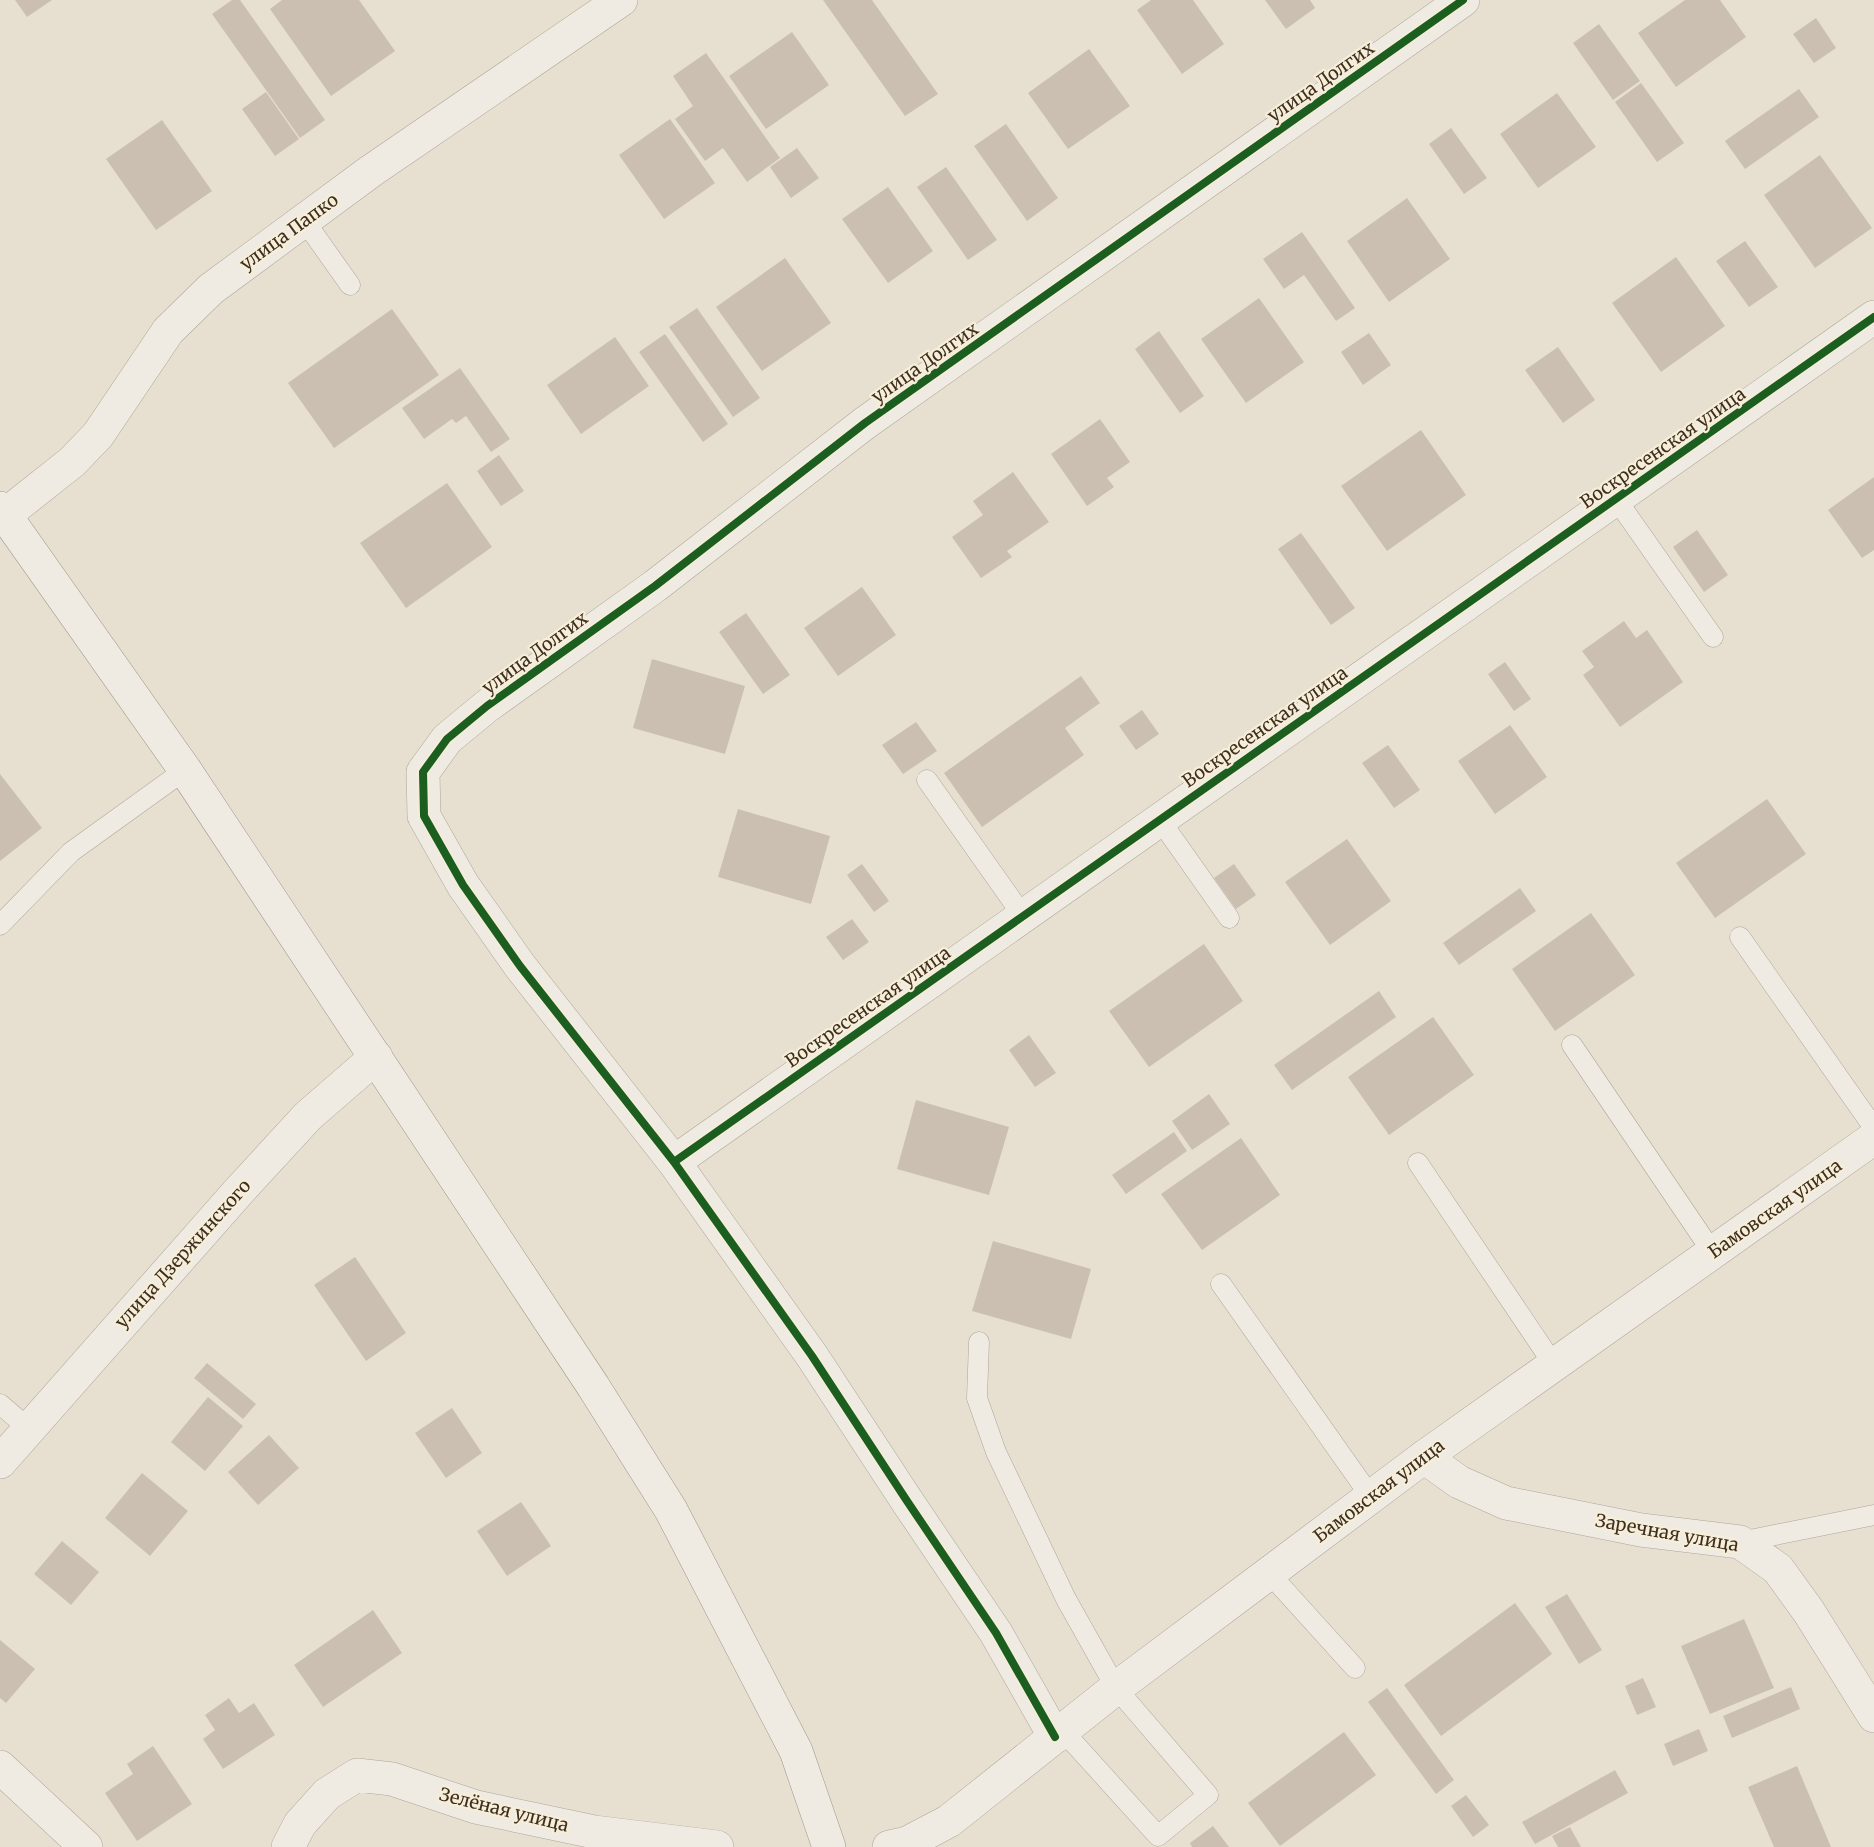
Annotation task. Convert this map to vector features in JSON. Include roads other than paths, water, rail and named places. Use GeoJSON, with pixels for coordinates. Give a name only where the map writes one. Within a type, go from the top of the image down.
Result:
{"type":"FeatureCollection","features":[{"type":"Feature","properties":{"kind":"street","name":"улица Папко"},"geometry":{"type":"LineString","coordinates":[[2,512],[72,462],[98,435],[168,331],[211,289],[371,171],[621,0]]}},
{"type":"Feature","properties":{"kind":"street","name":"улица Долгих"},"geometry":{"type":"LineString","coordinates":[[674,1162],[520,966],[463,885],[424,816],[423,772],[447,739],[487,706],[655,586],[865,423],[1463,0]]}},
{"type":"Feature","properties":{"kind":"street","name":"Воскресенская улица"},"geometry":{"type":"LineString","coordinates":[[674,1162],[1874,317]]}},
{"type":"Feature","properties":{"kind":"street"},"geometry":{"type":"LineString","coordinates":[[2,512],[185,770],[586,1376],[671,1510],[796,1751],[829,1847]]}},
{"type":"Feature","properties":{"kind":"street","name":"улица Дзержинского"},"geometry":{"type":"LineString","coordinates":[[0,1462],[238,1191],[301,1124],[376,1057]]}},
{"type":"Feature","properties":{"kind":"street","name":"Бамовская улица"},"geometry":{"type":"LineString","coordinates":[[889,1847],[907,1844],[949,1821],[1116,1688],[1424,1457],[1874,1138]]}},
{"type":"Feature","properties":{"kind":"street"},"geometry":{"type":"LineString","coordinates":[[674,1162],[812,1356],[996,1633],[1059,1734]]}},
{"type":"Feature","properties":{"kind":"street","name":"Заречная улица"},"geometry":{"type":"LineString","coordinates":[[1424,1457],[1459,1482],[1506,1503],[1641,1530],[1740,1542],[1778,1569],[1809,1612],[1874,1716]]}},
{"type":"Feature","properties":{"kind":"street"},"geometry":{"type":"LineString","coordinates":[[0,1767],[86,1847]]}},
{"type":"Feature","properties":{"kind":"street","name":"Зелёная улица"},"geometry":{"type":"LineString","coordinates":[[288,1847],[300,1824],[327,1794],[357,1774],[392,1779],[476,1807],[594,1832],[673,1844],[717,1847]]}},
{"type":"Feature","properties":{"kind":"lane"},"geometry":{"type":"LineString","coordinates":[[304,220],[350,285]]}},
{"type":"Feature","properties":{"kind":"lane"},"geometry":{"type":"LineString","coordinates":[[1616,499],[1713,637]]}},
{"type":"Feature","properties":{"kind":"lane"},"geometry":{"type":"LineString","coordinates":[[0,925],[71,852],[185,770]]}},
{"type":"Feature","properties":{"kind":"lane"},"geometry":{"type":"LineString","coordinates":[[927,780],[1023,916]]}},
{"type":"Feature","properties":{"kind":"lane"},"geometry":{"type":"LineString","coordinates":[[1160,820],[1229,918]]}},
{"type":"Feature","properties":{"kind":"lane"},"geometry":{"type":"LineString","coordinates":[[1740,937],[1874,1128]]}},
{"type":"Feature","properties":{"kind":"lane"},"geometry":{"type":"LineString","coordinates":[[1572,1045],[1713,1252]]}},
{"type":"Feature","properties":{"kind":"lane"},"geometry":{"type":"LineString","coordinates":[[1418,1163],[1554,1365]]}},
{"type":"Feature","properties":{"kind":"lane"},"geometry":{"type":"LineString","coordinates":[[1221,1284],[1371,1497]]}},
{"type":"Feature","properties":{"kind":"lane"},"geometry":{"type":"LineString","coordinates":[[979,1342],[977,1398],[996,1452],[1066,1599],[1116,1688],[1208,1795],[1158,1836],[1059,1734]]}},
{"type":"Feature","properties":{"kind":"lane"},"geometry":{"type":"LineString","coordinates":[[0,1404],[29,1429]]}},
{"type":"Feature","properties":{"kind":"lane"},"geometry":{"type":"LineString","coordinates":[[1740,1542],[1874,1515]]}},
{"type":"Feature","properties":{"kind":"lane"},"geometry":{"type":"LineString","coordinates":[[1269,1573],[1355,1668]]}}]}
